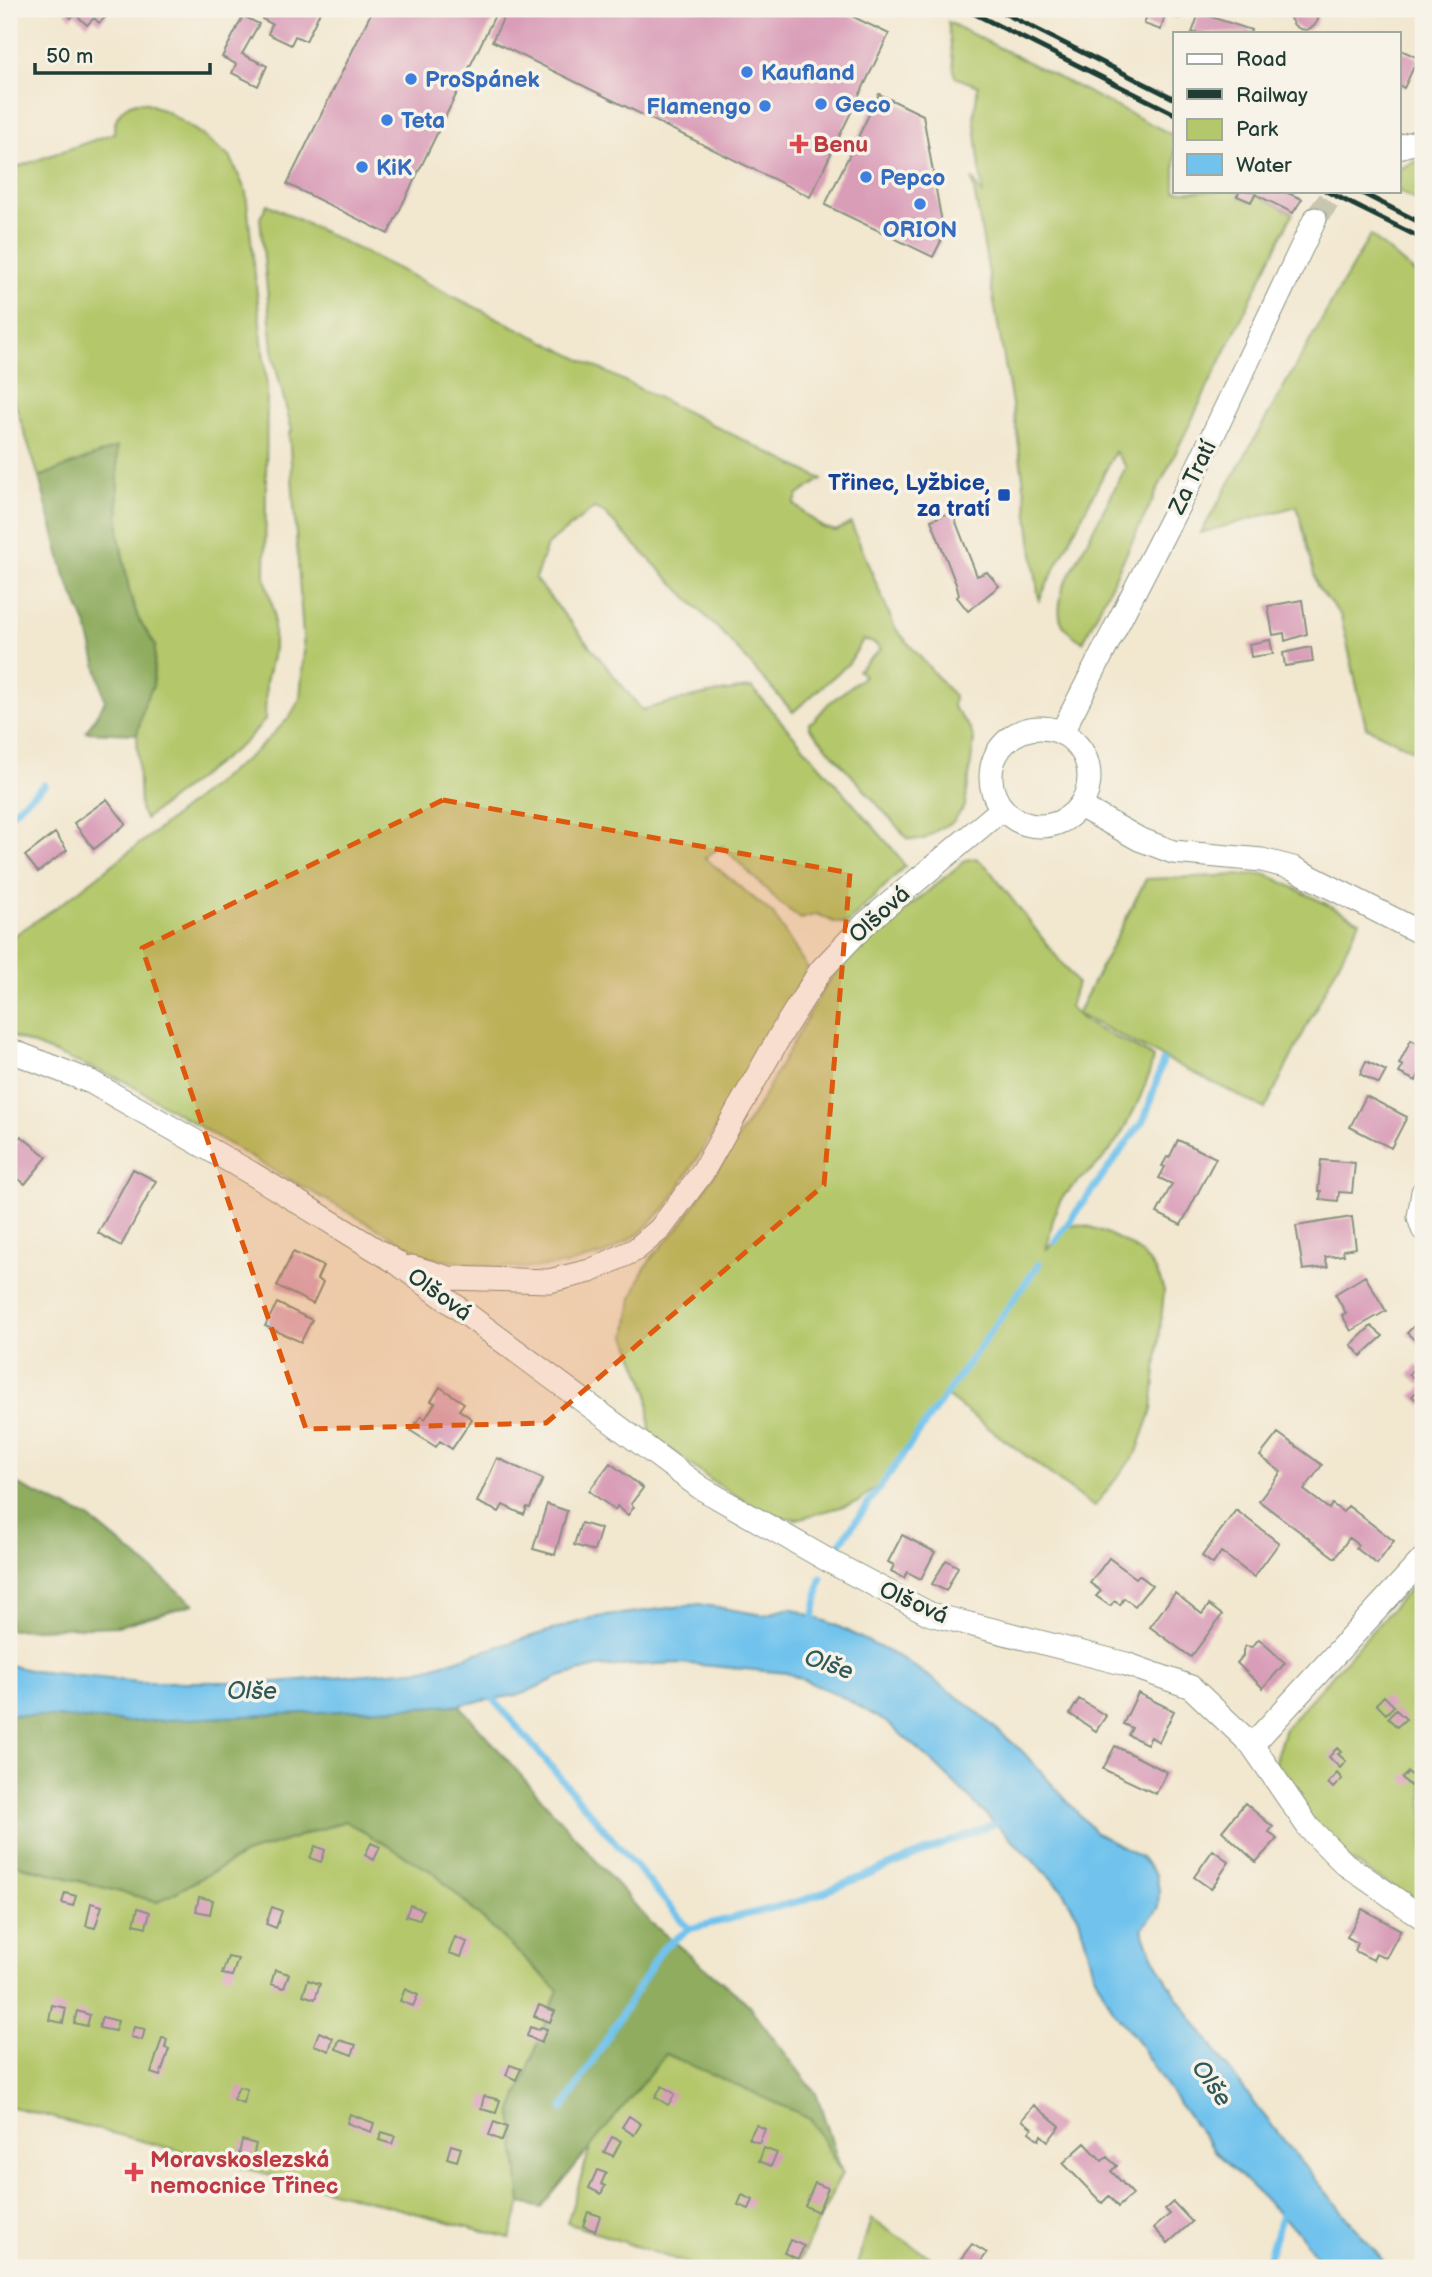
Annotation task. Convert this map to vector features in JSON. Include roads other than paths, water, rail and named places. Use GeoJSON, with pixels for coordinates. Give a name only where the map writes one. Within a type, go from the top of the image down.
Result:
{"type":"FeatureCollection","features":[{"type":"Feature","properties":{"kind":"street"},"geometry":{"type":"LineString","coordinates":[[1400,147],[1423,140]]}},
{"type":"Feature","properties":{"kind":"street","name":"Za Tratí"},"geometry":{"type":"LineString","coordinates":[[1062,732],[1194,475],[1315,219]]}},
{"type":"Feature","properties":{"kind":"street"},"geometry":{"type":"LineString","coordinates":[[1044,728],[1062,732],[1079,746],[1088,765],[1089,786],[1080,806],[1068,818],[1051,825],[1033,826],[1016,821],[1002,809],[991,781],[992,765],[998,751],[1008,739],[1025,730],[1044,728]]}},
{"type":"Feature","properties":{"kind":"street"},"geometry":{"type":"LineString","coordinates":[[1080,806],[1139,839],[1173,852],[1262,860],[1293,868],[1423,934]]}},
{"type":"Feature","properties":{"kind":"street","name":"Olšová"},"geometry":{"type":"LineString","coordinates":[[396,1262],[449,1278],[549,1281],[590,1270],[635,1250],[660,1229],[702,1173],[785,1027],[821,970],[866,923],[1002,809]]}},
{"type":"Feature","properties":{"kind":"street","name":"Olšová"},"geometry":{"type":"LineString","coordinates":[[9,1051],[91,1082],[251,1173],[396,1262],[701,1488],[831,1562],[930,1614],[1126,1664],[1191,1687],[1252,1745],[1309,1828],[1345,1864],[1423,1919]]}},
{"type":"Feature","properties":{"kind":"street"},"geometry":{"type":"LineString","coordinates":[[1423,1192],[1419,1217],[1423,1229]]}},
{"type":"Feature","properties":{"kind":"street"},"geometry":{"type":"LineString","coordinates":[[1252,1745],[1423,1559]]}},
{"type":"Feature","properties":{"kind":"water","name":"Olše"},"geometry":{"type":"Polygon","coordinates":[[[699,1604],[763,1615],[791,1608],[835,1625],[905,1660],[966,1703],[1022,1751],[1095,1832],[1140,1857],[1156,1874],[1158,1909],[1142,1929],[1163,1974],[1253,2101],[1389,2268],[1326,2268],[1297,2231],[1215,2151],[1114,2012],[1095,1976],[1079,1918],[1060,1887],[936,1765],[889,1724],[839,1695],[787,1673],[679,1663],[597,1667],[559,1677],[522,1694],[459,1705],[129,1722],[9,1714],[9,1665],[33,1671],[138,1682],[277,1682],[425,1669],[591,1618],[699,1604]]]}},
{"type":"Feature","properties":{"kind":"waterway"},"geometry":{"type":"LineString","coordinates":[[9,815],[44,785]]}},
{"type":"Feature","properties":{"kind":"waterway"},"geometry":{"type":"LineString","coordinates":[[1055,1241],[1145,1118],[1163,1061]]}},
{"type":"Feature","properties":{"kind":"waterway"},"geometry":{"type":"LineString","coordinates":[[833,1553],[1039,1264]]}},
{"type":"Feature","properties":{"kind":"waterway"},"geometry":{"type":"LineString","coordinates":[[812,1625],[821,1578]]}},
{"type":"Feature","properties":{"kind":"waterway"},"geometry":{"type":"LineString","coordinates":[[489,1694],[689,1929],[804,1900],[1004,1820]]}},
{"type":"Feature","properties":{"kind":"waterway"},"geometry":{"type":"LineString","coordinates":[[563,2109],[662,1949],[689,1929]]}},
{"type":"Feature","properties":{"kind":"waterway"},"geometry":{"type":"LineString","coordinates":[[1265,2268],[1284,2209]]}},
{"type":"Feature","properties":{"kind":"tunnel"},"geometry":{"type":"LineString","coordinates":[[1315,219],[1335,192]]}},
{"type":"Feature","properties":{"kind":"railway"},"geometry":{"type":"LineString","coordinates":[[965,9],[1173,113]]}},
{"type":"Feature","properties":{"kind":"railway"},"geometry":{"type":"LineString","coordinates":[[996,9],[1173,98]]}},
{"type":"Feature","properties":{"kind":"railway"},"geometry":{"type":"LineString","coordinates":[[1328,192],[1423,239]]}},
{"type":"Feature","properties":{"kind":"railway"},"geometry":{"type":"LineString","coordinates":[[1360,192],[1423,224]]}},
{"type":"Feature","properties":{"kind":"place","name":"Kaufland"},"geometry":{"type":"Point","coordinates":[747,72]}},
{"type":"Feature","properties":{"kind":"place","name":"ProSpánek"},"geometry":{"type":"Point","coordinates":[411,79]}},
{"type":"Feature","properties":{"kind":"place","name":"Geco"},"geometry":{"type":"Point","coordinates":[821,104]}},
{"type":"Feature","properties":{"kind":"place","name":"Flamengo"},"geometry":{"type":"Point","coordinates":[765,106]}},
{"type":"Feature","properties":{"kind":"place","name":"Teta"},"geometry":{"type":"Point","coordinates":[387,120]}},
{"type":"Feature","properties":{"kind":"place","name":"Benu"},"geometry":{"type":"Point","coordinates":[799,144]}},
{"type":"Feature","properties":{"kind":"place","name":"KiK"},"geometry":{"type":"Point","coordinates":[362,167]}},
{"type":"Feature","properties":{"kind":"place","name":"Pepco"},"geometry":{"type":"Point","coordinates":[866,177]}},
{"type":"Feature","properties":{"kind":"place","name":"ORION"},"geometry":{"type":"Point","coordinates":[920,204]}},
{"type":"Feature","properties":{"kind":"place","name":"Třinec, Lyžbice, za tratí"},"geometry":{"type":"Point","coordinates":[1004,495]}},
{"type":"Feature","properties":{"kind":"place","name":"Moravskoslezská nemocnice Třinec"},"geometry":{"type":"Point","coordinates":[134,2172]}}]}
